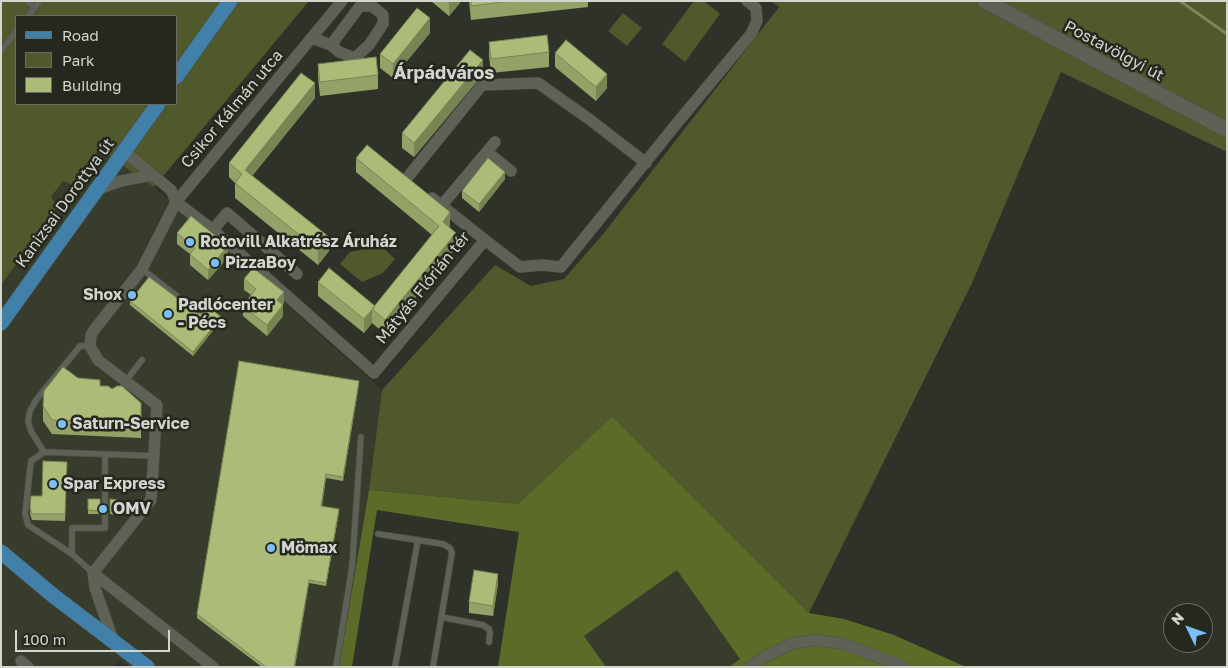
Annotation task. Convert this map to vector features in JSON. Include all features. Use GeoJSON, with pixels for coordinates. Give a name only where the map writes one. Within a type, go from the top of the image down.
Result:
{"type":"FeatureCollection","features":[{"type":"Feature","properties":{"kind":"main road"},"geometry":{"type":"LineString","coordinates":[[178,73],[230,1]]}},
{"type":"Feature","properties":{"kind":"main road","name":"Kanizsai Dorottya út"},"geometry":{"type":"LineString","coordinates":[[1,323],[157,105]]}},
{"type":"Feature","properties":{"kind":"main road"},"geometry":{"type":"LineString","coordinates":[[1,552],[55,597],[148,667]]}},
{"type":"Feature","properties":{"kind":"street","name":"Csikor Kálmán utca"},"geometry":{"type":"LineString","coordinates":[[90,346],[91,335],[94,330],[142,269],[176,202],[342,1]]}},
{"type":"Feature","properties":{"kind":"street"},"geometry":{"type":"LineString","coordinates":[[485,240],[520,266],[561,266],[751,34],[757,22],[756,8],[747,1]]}},
{"type":"Feature","properties":{"kind":"street","name":"Postavölgyi út"},"geometry":{"type":"LineString","coordinates":[[985,1],[1227,130]]}},
{"type":"Feature","properties":{"kind":"street"},"geometry":{"type":"LineString","coordinates":[[312,38],[355,58],[369,45],[383,24],[383,15],[372,6],[360,6],[330,45]]}},
{"type":"Feature","properties":{"kind":"street","name":"Mátyás Flórián tér"},"geometry":{"type":"LineString","coordinates":[[213,230],[374,373],[485,240],[410,180],[482,85],[538,84],[646,163]]}},
{"type":"Feature","properties":{"kind":"street"},"geometry":{"type":"LineString","coordinates":[[442,206],[495,142]]}},
{"type":"Feature","properties":{"kind":"street"},"geometry":{"type":"LineString","coordinates":[[124,152],[171,190],[176,202],[213,230],[227,213],[297,274]]}},
{"type":"Feature","properties":{"kind":"street"},"geometry":{"type":"LineString","coordinates":[[487,152],[511,171]]}},
{"type":"Feature","properties":{"kind":"street"},"geometry":{"type":"LineString","coordinates":[[96,190],[121,181],[152,175]]}},
{"type":"Feature","properties":{"kind":"street"},"geometry":{"type":"LineString","coordinates":[[90,346],[98,360],[124,384],[157,405],[151,500],[93,573],[94,588],[113,640]]}},
{"type":"Feature","properties":{"kind":"street"},"geometry":{"type":"LineString","coordinates":[[93,573],[213,667]]}},
{"type":"Feature","properties":{"kind":"street"},"geometry":{"type":"LineString","coordinates":[[750,667],[766,656],[794,643],[816,640],[838,642],[904,667]]}},
{"type":"Feature","properties":{"kind":"lane"},"geometry":{"type":"LineString","coordinates":[[27,1],[35,8]]}},
{"type":"Feature","properties":{"kind":"lane"},"geometry":{"type":"LineString","coordinates":[[29,15],[40,1]]}},
{"type":"Feature","properties":{"kind":"lane"},"geometry":{"type":"LineString","coordinates":[[1,51],[15,32]]}},
{"type":"Feature","properties":{"kind":"lane"},"geometry":{"type":"LineString","coordinates":[[142,269],[199,313]]}},
{"type":"Feature","properties":{"kind":"lane"},"geometry":{"type":"LineString","coordinates":[[44,452],[30,430],[28,420],[30,410],[80,346],[90,346]]}},
{"type":"Feature","properties":{"kind":"lane"},"geometry":{"type":"LineString","coordinates":[[124,384],[142,360]]}},
{"type":"Feature","properties":{"kind":"lane"},"geometry":{"type":"LineString","coordinates":[[336,667],[352,566],[361,437]]}},
{"type":"Feature","properties":{"kind":"lane"},"geometry":{"type":"LineString","coordinates":[[93,573],[72,554],[28,525],[25,514],[31,461],[44,452],[155,456]]}},
{"type":"Feature","properties":{"kind":"lane"},"geometry":{"type":"LineString","coordinates":[[72,554],[72,528],[105,528],[105,454]]}},
{"type":"Feature","properties":{"kind":"lane"},"geometry":{"type":"LineString","coordinates":[[378,534],[448,546],[452,553],[433,667]]}},
{"type":"Feature","properties":{"kind":"lane"},"geometry":{"type":"LineString","coordinates":[[395,667],[418,540]]}},
{"type":"Feature","properties":{"kind":"lane"},"geometry":{"type":"LineString","coordinates":[[441,617],[483,625],[490,632],[488,642]]}},
{"type":"Feature","properties":{"kind":"shaded area"},"geometry":{"type":"Polygon","coordinates":[[[99,148],[154,187],[382,390],[369,490],[339,667],[130,667],[119,660],[113,667],[1,667],[1,285],[58,206],[51,197],[64,180],[73,185],[99,148]]]}},
{"type":"Feature","properties":{"kind":"shaded area"},"geometry":{"type":"Polygon","coordinates":[[[677,570],[740,659],[729,667],[606,667],[584,636],[677,570]]]}},
{"type":"Feature","properties":{"kind":"green space"},"geometry":{"type":"Polygon","coordinates":[[[1,1],[309,1],[154,187],[99,149],[73,185],[63,181],[51,197],[58,206],[1,285],[1,1]]]}},
{"type":"Feature","properties":{"kind":"green space"},"geometry":{"type":"Polygon","coordinates":[[[694,1],[704,1],[720,14],[685,62],[662,44],[694,1]]]}},
{"type":"Feature","properties":{"kind":"green space"},"geometry":{"type":"Polygon","coordinates":[[[771,1],[1227,1],[1227,152],[1061,72],[972,283],[809,613],[612,418],[518,504],[369,490],[382,390],[495,265],[531,286],[564,279],[604,233],[779,7],[771,1]]]}},
{"type":"Feature","properties":{"kind":"green space"},"geometry":{"type":"Polygon","coordinates":[[[623,13],[642,28],[627,46],[608,31],[623,13]]]}},
{"type":"Feature","properties":{"kind":"green space"},"geometry":{"type":"Polygon","coordinates":[[[381,246],[395,259],[383,273],[362,282],[340,264],[350,252],[381,246]]]}},
{"type":"Feature","properties":{"kind":"green space"},"geometry":{"type":"Polygon","coordinates":[[[612,417],[809,613],[844,619],[894,635],[966,667],[729,667],[740,659],[677,570],[584,636],[606,667],[498,667],[519,532],[377,510],[352,667],[339,667],[369,490],[518,504],[612,417]]]}},
{"type":"Feature","properties":{"kind":"building"},"geometry":{"type":"Polygon","coordinates":[[[471,1],[510,1],[471,6],[471,1]]]}},
{"type":"Feature","properties":{"kind":"building"},"geometry":{"type":"Polygon","coordinates":[[[417,8],[430,18],[393,64],[380,54],[417,8]]]}},
{"type":"Feature","properties":{"kind":"building"},"geometry":{"type":"Polygon","coordinates":[[[547,35],[549,52],[491,59],[489,42],[547,35]]]}},
{"type":"Feature","properties":{"kind":"building"},"geometry":{"type":"Polygon","coordinates":[[[566,40],[607,74],[596,87],[555,53],[566,40]]]}},
{"type":"Feature","properties":{"kind":"building"},"geometry":{"type":"Polygon","coordinates":[[[470,50],[483,60],[414,143],[402,133],[470,50]]]}},
{"type":"Feature","properties":{"kind":"building"},"geometry":{"type":"Polygon","coordinates":[[[376,57],[378,75],[320,82],[318,64],[376,57]]]}},
{"type":"Feature","properties":{"kind":"building"},"geometry":{"type":"Polygon","coordinates":[[[301,73],[315,83],[245,170],[329,237],[318,250],[235,183],[242,174],[229,163],[301,73]]]}},
{"type":"Feature","properties":{"kind":"building"},"geometry":{"type":"Polygon","coordinates":[[[367,145],[450,212],[443,222],[456,233],[385,320],[372,309],[439,226],[356,158],[367,145]]]}},
{"type":"Feature","properties":{"kind":"building"},"geometry":{"type":"Polygon","coordinates":[[[488,158],[505,172],[479,204],[462,191],[488,158]]]}},
{"type":"Feature","properties":{"kind":"building"},"geometry":{"type":"Polygon","coordinates":[[[191,216],[228,246],[208,270],[190,254],[195,248],[177,233],[191,216]]]}},
{"type":"Feature","properties":{"kind":"building"},"geometry":{"type":"Polygon","coordinates":[[[253,268],[284,292],[277,300],[283,305],[267,325],[243,306],[256,289],[244,279],[253,268]]]}},
{"type":"Feature","properties":{"kind":"building"},"geometry":{"type":"Polygon","coordinates":[[[329,268],[375,306],[364,319],[318,282],[329,268]]]}},
{"type":"Feature","properties":{"kind":"building","name":"Padlócenter - Pécs"},"geometry":{"type":"Polygon","coordinates":[[[149,277],[197,313],[201,314],[208,306],[221,317],[193,352],[130,301],[149,277]]]}},
{"type":"Feature","properties":{"kind":"building","name":"Mömax"},"geometry":{"type":"Polygon","coordinates":[[[239,361],[359,381],[343,477],[326,474],[321,506],[339,509],[326,583],[309,580],[294,667],[266,667],[197,614],[239,361]]]}},
{"type":"Feature","properties":{"kind":"building"},"geometry":{"type":"Polygon","coordinates":[[[63,367],[78,378],[100,380],[100,386],[108,386],[112,389],[122,386],[141,403],[141,423],[52,420],[43,406],[44,391],[63,367]]]}},
{"type":"Feature","properties":{"kind":"building"},"geometry":{"type":"Polygon","coordinates":[[[43,461],[67,462],[65,514],[32,514],[30,507],[31,496],[42,496],[43,461]]]}},
{"type":"Feature","properties":{"kind":"building"},"geometry":{"type":"Polygon","coordinates":[[[88,499],[100,499],[100,511],[88,510],[88,499]]]}},
{"type":"Feature","properties":{"kind":"building"},"geometry":{"type":"Polygon","coordinates":[[[110,499],[117,500],[117,511],[110,511],[110,499]]]}},
{"type":"Feature","properties":{"kind":"building"},"geometry":{"type":"Polygon","coordinates":[[[474,570],[498,574],[493,606],[469,602],[474,570]]]}},
{"type":"Feature","properties":{"kind":"waterway"},"geometry":{"type":"LineString","coordinates":[[1180,1],[1227,34]]}},
{"type":"Feature","properties":{"kind":"place","name":"Rotovill Alkatrész Áruház"},"geometry":{"type":"Point","coordinates":[190,242]}},
{"type":"Feature","properties":{"kind":"place","name":"PizzaBoy"},"geometry":{"type":"Point","coordinates":[215,263]}},
{"type":"Feature","properties":{"kind":"place","name":"Shox"},"geometry":{"type":"Point","coordinates":[132,295]}},
{"type":"Feature","properties":{"kind":"place","name":"Padlócenter - Pécs"},"geometry":{"type":"Point","coordinates":[168,314]}},
{"type":"Feature","properties":{"kind":"place","name":"Saturn-Service"},"geometry":{"type":"Point","coordinates":[62,424]}},
{"type":"Feature","properties":{"kind":"place","name":"Spar Express"},"geometry":{"type":"Point","coordinates":[53,484]}},
{"type":"Feature","properties":{"kind":"place","name":"OMV"},"geometry":{"type":"Point","coordinates":[103,509]}},
{"type":"Feature","properties":{"kind":"place","name":"Mömax"},"geometry":{"type":"Point","coordinates":[271,548]}},
{"type":"Feature","properties":{"kind":"district","name":"Árpádváros"},"geometry":{"type":"Point","coordinates":[444,73]}}]}
